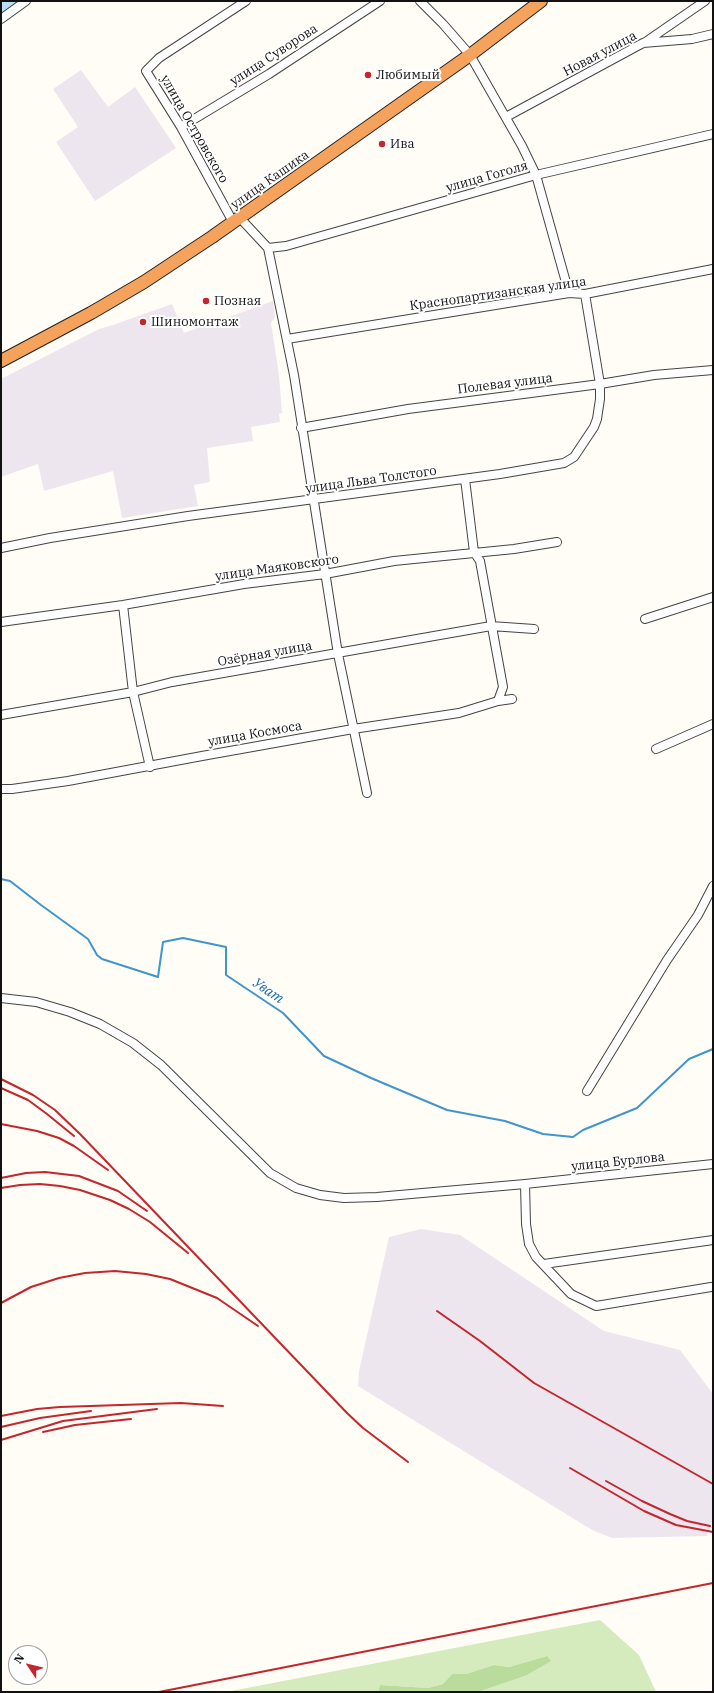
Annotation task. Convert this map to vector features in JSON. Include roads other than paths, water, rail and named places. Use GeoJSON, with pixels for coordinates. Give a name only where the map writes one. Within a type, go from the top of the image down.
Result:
{"type":"FeatureCollection","features":[{"type":"Feature","properties":{"kind":"highway","name":"улица Кашика"},"geometry":{"type":"LineString","coordinates":[[1,361],[91,313],[144,282],[237,220],[470,55],[541,1]]}},
{"type":"Feature","properties":{"kind":"street"},"geometry":{"type":"LineString","coordinates":[[1,19],[26,1]]}},
{"type":"Feature","properties":{"kind":"street","name":"улица Островского"},"geometry":{"type":"LineString","coordinates":[[246,1],[159,58],[146,71],[237,220],[268,248]]}},
{"type":"Feature","properties":{"kind":"street","name":"улица Суворова"},"geometry":{"type":"LineString","coordinates":[[181,127],[269,74],[380,1]]}},
{"type":"Feature","properties":{"kind":"street"},"geometry":{"type":"LineString","coordinates":[[420,1],[443,24],[470,55],[522,146],[536,175],[569,293]]}},
{"type":"Feature","properties":{"kind":"street"},"geometry":{"type":"LineString","coordinates":[[643,43],[705,1]]}},
{"type":"Feature","properties":{"kind":"street","name":"Новая улица"},"geometry":{"type":"LineString","coordinates":[[506,117],[643,43],[692,39],[713,34]]}},
{"type":"Feature","properties":{"kind":"street","name":"улица Гоголя"},"geometry":{"type":"LineString","coordinates":[[268,248],[286,246],[536,175],[713,134]]}},
{"type":"Feature","properties":{"kind":"street"},"geometry":{"type":"LineString","coordinates":[[268,248],[287,339],[338,654],[367,793]]}},
{"type":"Feature","properties":{"kind":"street","name":"Краснопартизанская улица"},"geometry":{"type":"LineString","coordinates":[[287,339],[569,293],[585,294],[713,269]]}},
{"type":"Feature","properties":{"kind":"street","name":"улица Льва Толстого"},"geometry":{"type":"LineString","coordinates":[[1,548],[50,538],[188,516],[465,479],[564,463],[574,456],[594,427],[599,406],[600,384],[585,294]]}},
{"type":"Feature","properties":{"kind":"street","name":"Полевая улица"},"geometry":{"type":"LineString","coordinates":[[302,428],[408,409],[600,384],[654,375],[713,370]]}},
{"type":"Feature","properties":{"kind":"street"},"geometry":{"type":"LineString","coordinates":[[465,479],[474,552],[480,561],[503,687],[498,701]]}},
{"type":"Feature","properties":{"kind":"street","name":"улица Маяковского"},"geometry":{"type":"LineString","coordinates":[[1,622],[123,605],[244,584],[325,574],[394,561],[514,549],[557,542]]}},
{"type":"Feature","properties":{"kind":"street"},"geometry":{"type":"LineString","coordinates":[[645,619],[713,597]]}},
{"type":"Feature","properties":{"kind":"street"},"geometry":{"type":"LineString","coordinates":[[123,605],[133,692],[150,767]]}},
{"type":"Feature","properties":{"kind":"street","name":"Озёрная улица"},"geometry":{"type":"LineString","coordinates":[[1,715],[133,692],[172,682],[491,626],[534,629]]}},
{"type":"Feature","properties":{"kind":"street","name":"улица Космоса"},"geometry":{"type":"LineString","coordinates":[[1,789],[12,789],[61,782],[353,729],[459,713],[498,701],[512,699]]}},
{"type":"Feature","properties":{"kind":"street"},"geometry":{"type":"LineString","coordinates":[[656,749],[713,724]]}},
{"type":"Feature","properties":{"kind":"street"},"geometry":{"type":"LineString","coordinates":[[587,1091],[667,960],[698,915],[713,886]]}},
{"type":"Feature","properties":{"kind":"street","name":"улица Бурлова"},"geometry":{"type":"LineString","coordinates":[[1,998],[36,1002],[70,1012],[100,1024],[133,1043],[161,1065],[270,1173],[296,1188],[320,1195],[344,1198],[378,1197],[525,1184],[713,1164]]}},
{"type":"Feature","properties":{"kind":"street"},"geometry":{"type":"LineString","coordinates":[[525,1184],[529,1244],[536,1257],[571,1294],[596,1306],[711,1287]]}},
{"type":"Feature","properties":{"kind":"street"},"geometry":{"type":"LineString","coordinates":[[544,1264],[713,1240]]}},
{"type":"Feature","properties":{"kind":"water"},"geometry":{"type":"Polygon","coordinates":[[[1,1],[18,1],[1,15],[1,1]]]}},
{"type":"Feature","properties":{"kind":"waterway","name":"Уват"},"geometry":{"type":"LineString","coordinates":[[1,879],[10,881],[88,939],[97,955],[102,959],[158,977],[163,942],[183,938],[226,947],[226,975],[283,1013],[324,1056],[371,1078],[447,1110],[505,1121],[543,1134],[573,1137],[583,1130],[637,1108],[689,1059],[713,1049]]}},
{"type":"Feature","properties":{"kind":"railway"},"geometry":{"type":"LineString","coordinates":[[1,1079],[33,1095],[55,1110],[80,1134],[347,1413],[363,1428],[408,1462]]}},
{"type":"Feature","properties":{"kind":"railway"},"geometry":{"type":"LineString","coordinates":[[1,1088],[28,1100],[74,1136]]}},
{"type":"Feature","properties":{"kind":"railway"},"geometry":{"type":"LineString","coordinates":[[1,1124],[37,1131],[59,1138],[74,1146],[108,1170]]}},
{"type":"Feature","properties":{"kind":"railway"},"geometry":{"type":"LineString","coordinates":[[1,1178],[26,1173],[45,1172],[79,1176],[118,1191],[147,1211]]}},
{"type":"Feature","properties":{"kind":"railway"},"geometry":{"type":"LineString","coordinates":[[1,1188],[40,1184],[60,1186],[80,1190],[110,1200],[129,1209],[150,1222],[188,1253]]}},
{"type":"Feature","properties":{"kind":"railway"},"geometry":{"type":"LineString","coordinates":[[1,1303],[31,1287],[59,1278],[85,1273],[115,1271],[146,1274],[170,1279],[217,1298],[258,1326]]}},
{"type":"Feature","properties":{"kind":"railway"},"geometry":{"type":"LineString","coordinates":[[437,1311],[480,1341],[534,1383],[713,1484]]}},
{"type":"Feature","properties":{"kind":"railway"},"geometry":{"type":"LineString","coordinates":[[1,1416],[37,1409],[60,1407],[181,1403],[223,1406]]}},
{"type":"Feature","properties":{"kind":"railway"},"geometry":{"type":"LineString","coordinates":[[1,1440],[63,1421],[157,1409]]}},
{"type":"Feature","properties":{"kind":"railway"},"geometry":{"type":"LineString","coordinates":[[1,1427],[40,1418],[91,1411]]}},
{"type":"Feature","properties":{"kind":"railway"},"geometry":{"type":"LineString","coordinates":[[43,1432],[75,1425],[131,1419]]}},
{"type":"Feature","properties":{"kind":"railway"},"geometry":{"type":"LineString","coordinates":[[570,1468],[644,1511],[676,1525],[713,1532]]}},
{"type":"Feature","properties":{"kind":"railway"},"geometry":{"type":"LineString","coordinates":[[606,1481],[642,1501],[670,1514],[687,1521],[710,1526]]}},
{"type":"Feature","properties":{"kind":"railway"},"geometry":{"type":"LineString","coordinates":[[159,1692],[713,1583]]}},
{"type":"Feature","properties":{"kind":"place","name":"Любимый"},"geometry":{"type":"Point","coordinates":[368,75]}},
{"type":"Feature","properties":{"kind":"place","name":"Ива"},"geometry":{"type":"Point","coordinates":[382,144]}},
{"type":"Feature","properties":{"kind":"place","name":"Позная"},"geometry":{"type":"Point","coordinates":[206,301]}},
{"type":"Feature","properties":{"kind":"place","name":"Шиномонтаж"},"geometry":{"type":"Point","coordinates":[143,322]}}]}
